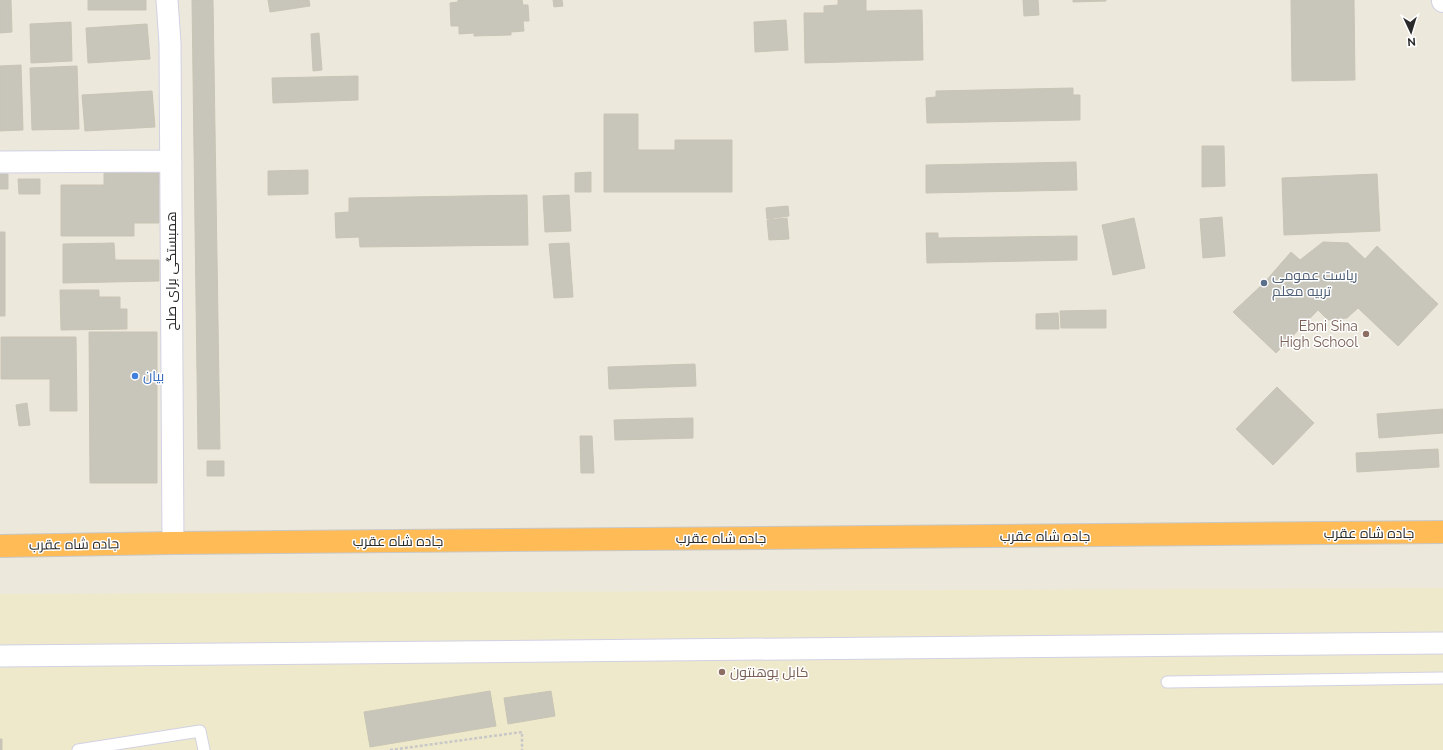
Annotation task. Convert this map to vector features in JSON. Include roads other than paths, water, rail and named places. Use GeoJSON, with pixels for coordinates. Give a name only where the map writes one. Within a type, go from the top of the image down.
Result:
{"type":"FeatureCollection","features":[{"type":"Feature","properties":{"kind":"highway","name":"جاده شاه عقرب"},"geometry":{"type":"LineString","coordinates":[[0,546],[173,543],[1443,532]]}},
{"type":"Feature","properties":{"kind":"street","name":"همبستگی برای صلح"},"geometry":{"type":"LineString","coordinates":[[167,0],[170,43],[173,543]]}},
{"type":"Feature","properties":{"kind":"street"},"geometry":{"type":"LineString","coordinates":[[0,162],[171,161]]}},
{"type":"Feature","properties":{"kind":"street"},"geometry":{"type":"LineString","coordinates":[[0,656],[1443,643]]}},
{"type":"Feature","properties":{"kind":"lane"},"geometry":{"type":"LineString","coordinates":[[1167,682],[1443,678]]}},
{"type":"Feature","properties":{"kind":"lane"},"geometry":{"type":"LineString","coordinates":[[78,750],[200,731],[204,750]]}},
{"type":"Feature","properties":{"kind":"place","name":"ریاست عمومی تربیه معلم"},"geometry":{"type":"Point","coordinates":[1264,283]}},
{"type":"Feature","properties":{"kind":"place","name":"Ebni Sina High School"},"geometry":{"type":"Point","coordinates":[1366,334]}},
{"type":"Feature","properties":{"kind":"place","name":"بیان"},"geometry":{"type":"Point","coordinates":[135,376]}},
{"type":"Feature","properties":{"kind":"place","name":"کابل پوهنتون"},"geometry":{"type":"Point","coordinates":[722,672]}}]}
